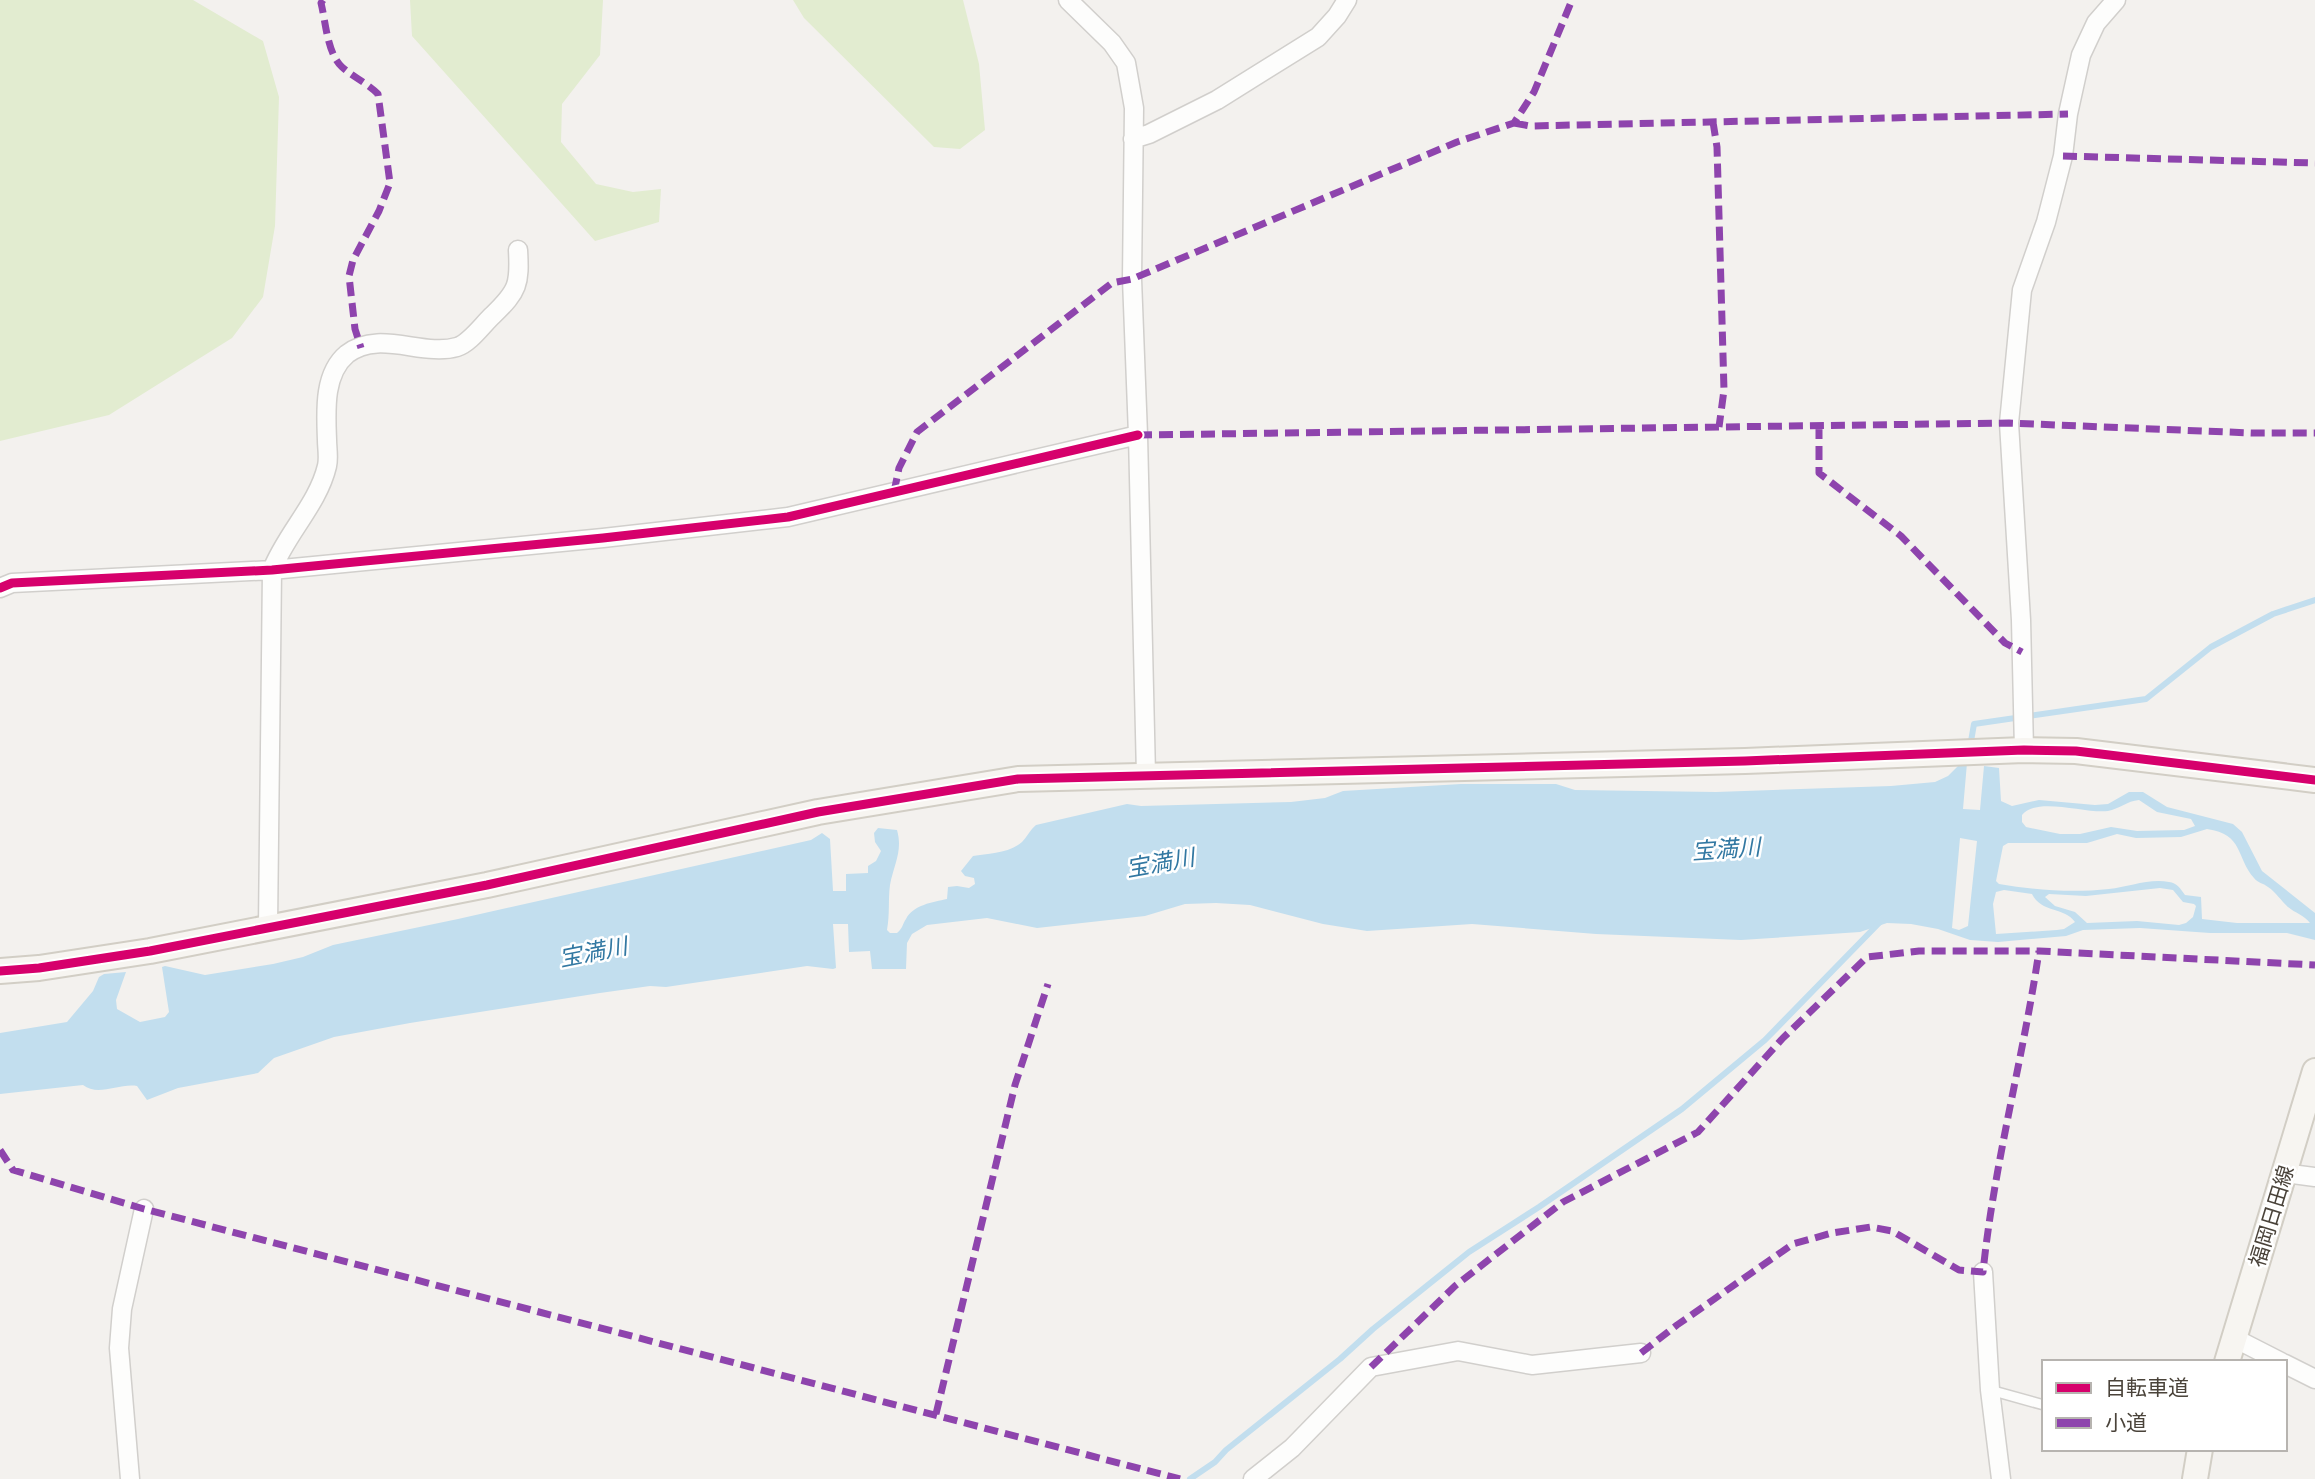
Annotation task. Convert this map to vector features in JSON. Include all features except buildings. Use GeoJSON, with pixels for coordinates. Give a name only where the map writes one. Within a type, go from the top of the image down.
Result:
{"type":"FeatureCollection","features":[{"type":"Feature","properties":{"kind":"street"},"geometry":{"type":"LineString","coordinates":[[1068,0],[1112,43],[1126,63],[1134,108],[1132,279],[1146,775]]}},
{"type":"Feature","properties":{"kind":"street"},"geometry":{"type":"LineString","coordinates":[[1133,139],[1149,134],[1217,100],[1318,37],[1347,0]]}},
{"type":"Feature","properties":{"kind":"street"},"geometry":{"type":"LineString","coordinates":[[2024,750],[2021,620],[2009,423],[2022,290],[2046,222],[2063,156],[2068,114],[2081,55],[2096,23],[2116,0]]}},
{"type":"Feature","properties":{"kind":"street"},"geometry":{"type":"LineString","coordinates":[[268,927],[272,570],[279,552],[318,489],[328,464],[325,404],[333,373],[347,355],[367,345],[400,344],[435,350],[460,346],[509,300],[520,278],[518,250]]}},
{"type":"Feature","properties":{"kind":"street"},"geometry":{"type":"LineString","coordinates":[[0,588],[12,583],[272,570],[788,517],[1138,435]]}},
{"type":"Feature","properties":{"kind":"street"},"geometry":{"type":"LineString","coordinates":[[0,971],[40,968],[150,951],[487,885],[818,812],[1018,779],[1745,761],[2024,750],[2076,751],[2315,780]]}},
{"type":"Feature","properties":{"kind":"street","name":"福岡日田線"},"geometry":{"type":"LineString","coordinates":[[2228,1360],[2315,1071]]}},
{"type":"Feature","properties":{"kind":"street"},"geometry":{"type":"LineString","coordinates":[[2284,1173],[2315,1177]]}},
{"type":"Feature","properties":{"kind":"street"},"geometry":{"type":"LineString","coordinates":[[130,1479],[119,1348],[122,1309],[144,1209]]}},
{"type":"Feature","properties":{"kind":"street"},"geometry":{"type":"LineString","coordinates":[[1983,1272],[1990,1390],[2001,1479]]}},
{"type":"Feature","properties":{"kind":"street"},"geometry":{"type":"LineString","coordinates":[[2234,1338],[2277,1360]]}},
{"type":"Feature","properties":{"kind":"street"},"geometry":{"type":"LineString","coordinates":[[1253,1479],[1292,1448],[1371,1367],[1458,1351],[1532,1365],[1641,1353]]}},
{"type":"Feature","properties":{"kind":"street"},"geometry":{"type":"LineString","coordinates":[[2287,1365],[2315,1379]]}},
{"type":"Feature","properties":{"kind":"street"},"geometry":{"type":"LineString","coordinates":[[2195,1479],[2200,1451]]}},
{"type":"Feature","properties":{"kind":"lane"},"geometry":{"type":"LineString","coordinates":[[1990,1390],[2042,1404]]}},
{"type":"Feature","properties":{"kind":"green space"},"geometry":{"type":"Polygon","coordinates":[[[0,0],[193,0],[263,41],[279,97],[275,226],[263,297],[232,338],[109,415],[0,441],[0,0]]]}},
{"type":"Feature","properties":{"kind":"green space"},"geometry":{"type":"Polygon","coordinates":[[[410,0],[603,0],[600,55],[562,104],[561,142],[596,184],[633,192],[661,189],[659,222],[595,241],[412,36],[410,0]]]}},
{"type":"Feature","properties":{"kind":"green space"},"geometry":{"type":"Polygon","coordinates":[[[793,0],[963,0],[979,64],[985,130],[960,149],[934,147],[804,18],[793,0]]]}},
{"type":"Feature","properties":{"kind":"water","name":"宝満川"},"geometry":{"type":"Polygon","coordinates":[[[1962,762],[1967,763],[1963,809],[1980,810],[1984,766],[1999,768],[2001,801],[2012,806],[2039,800],[2108,804],[2129,792],[2143,792],[2167,807],[2233,824],[2242,832],[2262,871],[2315,913],[2315,940],[2287,933],[2210,933],[2140,928],[2083,930],[2066,936],[1998,942],[1970,940],[1938,929],[1911,924],[1887,923],[1860,932],[1741,940],[1596,934],[1472,924],[1367,931],[1323,924],[1250,905],[1216,903],[1185,904],[1145,916],[1037,928],[987,918],[927,925],[912,934],[907,943],[906,969],[872,969],[870,951],[849,952],[848,924],[833,924],[836,968],[833,969],[807,966],[666,987],[650,986],[334,1037],[274,1058],[258,1073],[178,1088],[147,1100],[137,1086],[95,1090],[83,1085],[0,1094],[0,1033],[67,1022],[93,991],[99,977],[104,974],[126,972],[116,1000],[117,1009],[140,1022],[165,1017],[169,1012],[162,967],[165,966],[205,975],[273,964],[303,957],[333,945],[811,840],[822,833],[830,839],[833,891],[846,891],[846,874],[868,873],[868,866],[876,861],[881,851],[875,842],[874,833],[878,828],[897,830],[898,851],[890,885],[887,930],[897,933],[913,910],[947,899],[948,887],[969,888],[975,884],[974,878],[965,876],[961,871],[973,856],[1011,849],[1022,842],[1036,825],[1127,804],[1141,806],[1291,802],[1325,798],[1343,791],[1461,784],[1556,784],[1575,790],[1716,792],[1891,786],[1935,782],[1948,776],[1962,762]],[[2139,800],[2108,811],[2039,807],[2029,809],[2022,815],[2022,822],[2026,827],[2060,834],[2080,834],[2111,827],[2137,831],[2184,830],[2195,826],[2191,819],[2157,812],[2139,800]],[[2207,829],[2181,837],[2136,838],[2117,834],[2087,843],[2008,843],[2003,846],[1996,881],[2013,886],[2067,891],[2109,889],[2154,881],[2169,882],[2180,888],[2185,895],[2201,897],[2202,919],[2237,923],[2310,923],[2288,907],[2271,889],[2256,880],[2238,848],[2227,836],[2207,829]],[[1960,838],[1952,928],[1959,930],[1968,926],[1977,841],[1960,838]],[[2160,888],[2086,896],[2049,894],[2045,897],[2055,906],[2075,912],[2087,923],[2137,921],[2179,925],[2193,917],[2196,906],[2183,902],[2173,890],[2160,888]],[[2004,890],[1996,892],[1993,904],[1996,934],[2064,929],[2075,922],[2071,917],[2041,904],[2032,894],[2004,890]]]}},
{"type":"Feature","properties":{"kind":"waterway"},"geometry":{"type":"LineString","coordinates":[[1970,747],[1974,724],[2146,699],[2211,647],[2273,614],[2315,600]]}},
{"type":"Feature","properties":{"kind":"waterway"},"geometry":{"type":"LineString","coordinates":[[1190,1479],[1215,1462],[1226,1450],[1469,1252],[1682,1109],[1765,1040],[1881,921]]}},
{"type":"Feature","properties":{"kind":"marked path"},"geometry":{"type":"LineString","coordinates":[[323,0],[321,3],[328,37],[337,61],[346,71],[378,94],[390,183],[379,211],[353,260],[349,276],[355,329],[361,348]]}},
{"type":"Feature","properties":{"kind":"marked path"},"geometry":{"type":"LineString","coordinates":[[894,492],[899,468],[917,432],[1112,283],[1132,279],[1457,142],[1514,123],[1534,92],[1572,0]]}},
{"type":"Feature","properties":{"kind":"marked path"},"geometry":{"type":"LineString","coordinates":[[1514,123],[1530,126],[2068,114]]}},
{"type":"Feature","properties":{"kind":"marked path"},"geometry":{"type":"LineString","coordinates":[[1713,122],[1717,147],[1724,390],[1719,427]]}},
{"type":"Feature","properties":{"kind":"marked path"},"geometry":{"type":"LineString","coordinates":[[2063,156],[2315,163]]}},
{"type":"Feature","properties":{"kind":"marked path"},"geometry":{"type":"LineString","coordinates":[[1138,435],[2009,423],[2315,433]]}},
{"type":"Feature","properties":{"kind":"marked path"},"geometry":{"type":"LineString","coordinates":[[1819,425],[1819,473],[1901,536],[2005,643],[2022,652]]}},
{"type":"Feature","properties":{"kind":"marked path"},"geometry":{"type":"LineString","coordinates":[[1371,1367],[1455,1286],[1563,1202],[1698,1132],[1783,1038],[1867,957],[1919,951],[2039,951],[2315,965]]}},
{"type":"Feature","properties":{"kind":"marked path"},"geometry":{"type":"LineString","coordinates":[[1641,1353],[1793,1244],[1832,1233],[1871,1227],[1892,1231],[1959,1270],[1983,1272],[1994,1191],[2039,951]]}},
{"type":"Feature","properties":{"kind":"marked path"},"geometry":{"type":"LineString","coordinates":[[936,1414],[1015,1085],[1048,984]]}},
{"type":"Feature","properties":{"kind":"marked path"},"geometry":{"type":"LineString","coordinates":[[0,1150],[13,1170],[144,1209],[1180,1479]]}},
{"type":"Feature","properties":{"kind":"cycle path"},"geometry":{"type":"LineString","coordinates":[[0,588],[12,583],[272,570],[788,517],[1138,435]]}},
{"type":"Feature","properties":{"kind":"cycle path"},"geometry":{"type":"LineString","coordinates":[[0,971],[39,968],[150,951],[487,885],[818,812],[1018,779],[1745,761],[2024,750],[2076,751],[2315,780]]}}]}
